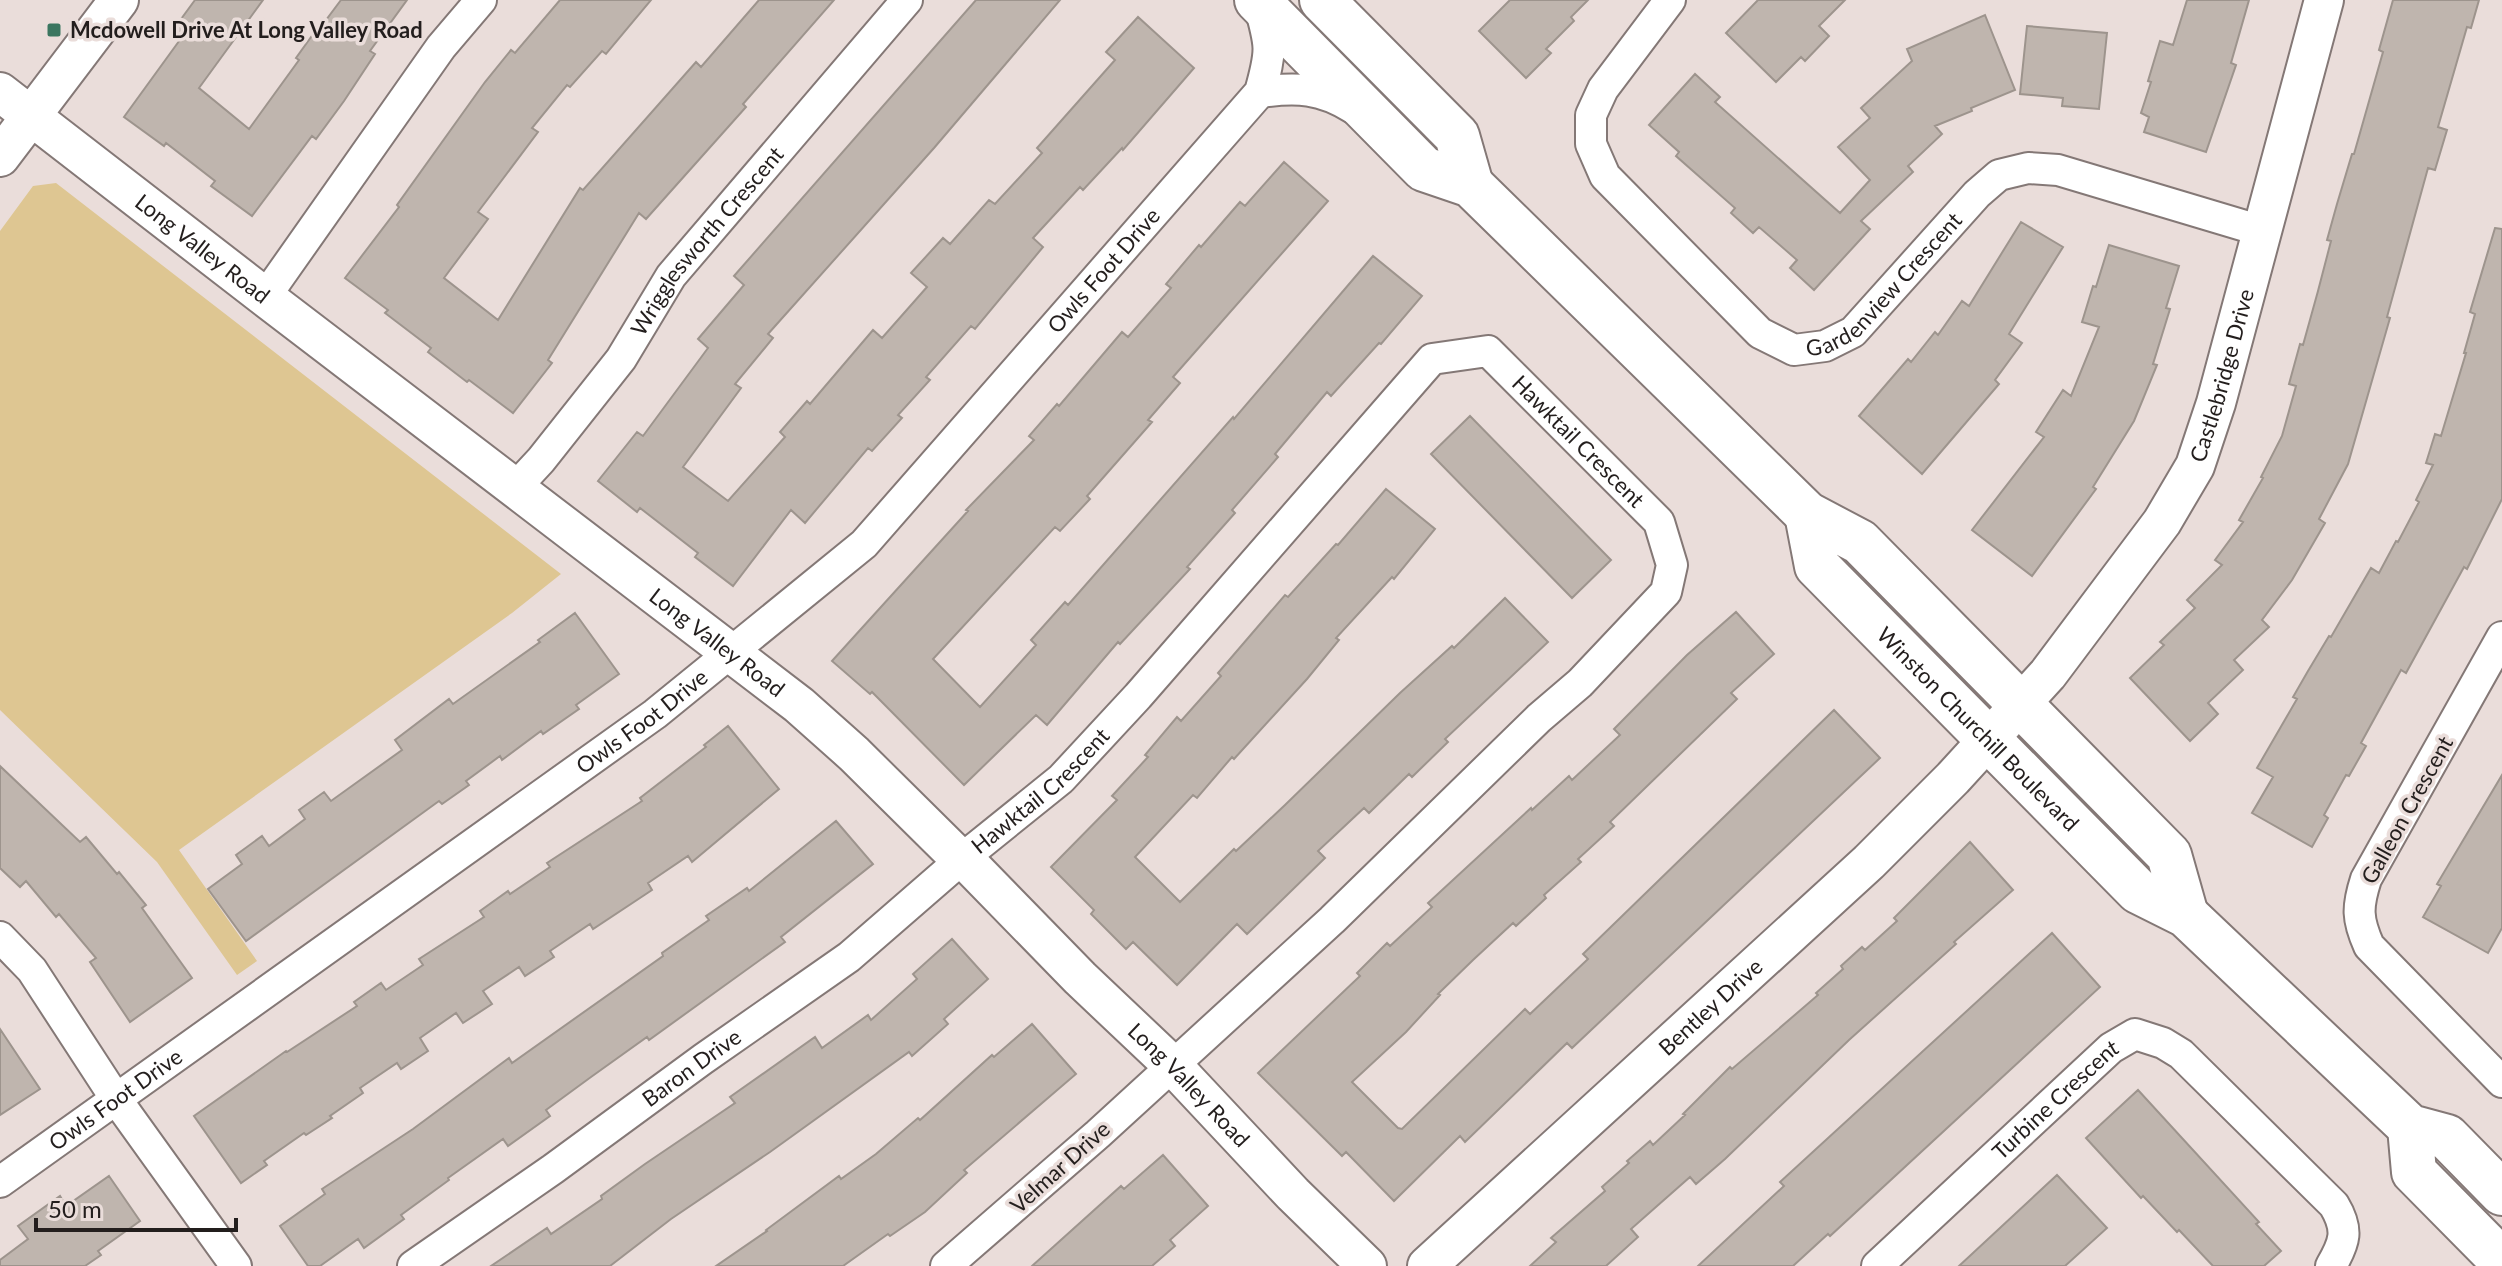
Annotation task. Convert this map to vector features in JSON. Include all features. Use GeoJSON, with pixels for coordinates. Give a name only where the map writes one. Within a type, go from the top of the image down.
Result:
{"type":"FeatureCollection","features":[{"type":"Feature","properties":{"kind":"main road"},"geometry":{"type":"LineString","coordinates":[[1322,0],[1457,136],[1471,185]]}},
{"type":"Feature","properties":{"kind":"main road"},"geometry":{"type":"LineString","coordinates":[[1257,1],[1424,169],[1471,185],[1807,514],[1860,542],[2169,855],[2186,915]]}},
{"type":"Feature","properties":{"kind":"main road","name":"Winston Churchill Boulevard"},"geometry":{"type":"LineString","coordinates":[[1807,514],[1817,566],[2138,891],[2186,915],[2410,1127],[2447,1137],[2502,1193]]}},
{"type":"Feature","properties":{"kind":"main road"},"geometry":{"type":"LineString","coordinates":[[2410,1127],[2414,1172],[2502,1261]]}},
{"type":"Feature","properties":{"kind":"street"},"geometry":{"type":"LineString","coordinates":[[0,157],[119,0]]}},
{"type":"Feature","properties":{"kind":"street"},"geometry":{"type":"LineString","coordinates":[[265,297],[441,47],[481,0]]}},
{"type":"Feature","properties":{"kind":"street","name":"Wrigglesworth Crescent"},"geometry":{"type":"LineString","coordinates":[[516,487],[621,359],[680,264],[907,0]]}},
{"type":"Feature","properties":{"kind":"street","name":"Gardenview Crescent"},"geometry":{"type":"LineString","coordinates":[[1670,0],[1603,89],[1591,115],[1591,144],[1605,176],[1760,333],[1794,350],[1825,346],[1853,332],[1977,194],[1999,175],[2028,168],[2058,170],[2262,231]]}},
{"type":"Feature","properties":{"kind":"street","name":"Castlebridge Drive"},"geometry":{"type":"LineString","coordinates":[[1988,740],[2057,665],[2162,522],[2195,466],[2216,403],[2324,0]]}},
{"type":"Feature","properties":{"kind":"street","name":"Owls Foot Drive"},"geometry":{"type":"LineString","coordinates":[[0,1182],[655,714],[864,544],[1260,92],[1270,44],[1257,1]]}},
{"type":"Feature","properties":{"kind":"street"},"geometry":{"type":"LineString","coordinates":[[1260,92],[1294,88],[1335,97],[1383,128]]}},
{"type":"Feature","properties":{"kind":"street","name":"Long Valley Road"},"geometry":{"type":"LineString","coordinates":[[0,92],[822,725],[953,852],[963,858],[1080,978],[1173,1066],[1293,1194],[1367,1266]]}},
{"type":"Feature","properties":{"kind":"street","name":"Hawktail Crescent"},"geometry":{"type":"LineString","coordinates":[[963,858],[1061,779],[1081,759],[1432,359],[1488,351],[1532,393],[1659,522],[1672,565],[1666,592],[1580,683],[1539,718],[1332,920],[1173,1066]]}},
{"type":"Feature","properties":{"kind":"street","name":"Galleon Crescent"},"geometry":{"type":"LineString","coordinates":[[2502,637],[2366,879],[2359,900],[2359,923],[2369,946],[2502,1082]]}},
{"type":"Feature","properties":{"kind":"street","name":"Bentley Drive"},"geometry":{"type":"LineString","coordinates":[[1427,1266],[1869,862],[1988,740]]}},
{"type":"Feature","properties":{"kind":"street","name":"Baron Drive"},"geometry":{"type":"LineString","coordinates":[[413,1266],[849,957],[963,858]]}},
{"type":"Feature","properties":{"kind":"street"},"geometry":{"type":"LineString","coordinates":[[0,937],[32,970],[116,1099],[236,1266]]}},
{"type":"Feature","properties":{"kind":"street","name":"Turbine Crescent"},"geometry":{"type":"LineString","coordinates":[[1877,1266],[2111,1048],[2125,1037],[2135,1034],[2145,1035],[2181,1054],[2334,1205],[2343,1220],[2344,1230],[2343,1242],[2331,1266]]}},
{"type":"Feature","properties":{"kind":"street","name":"Velmar Drive"},"geometry":{"type":"LineString","coordinates":[[946,1266],[1173,1066]]}},
{"type":"Feature","properties":{"kind":"shaded area"},"geometry":{"type":"Polygon","coordinates":[[[56,183],[561,574],[512,613],[179,850],[257,961],[237,975],[157,862],[0,710],[0,231],[33,186],[56,183]]]}},
{"type":"Feature","properties":{"kind":"building"},"geometry":{"type":"Polygon","coordinates":[[[195,0],[263,0],[199,88],[249,129],[299,60],[296,58],[341,0],[407,0],[370,51],[375,54],[344,101],[316,139],[312,136],[252,216],[211,186],[215,181],[166,143],[164,146],[124,117],[182,37],[173,30],[195,0]]]}},
{"type":"Feature","properties":{"kind":"building"},"geometry":{"type":"Polygon","coordinates":[[[560,0],[651,0],[606,54],[602,51],[570,87],[567,85],[532,128],[538,132],[478,212],[488,219],[444,278],[498,320],[580,188],[583,190],[696,62],[701,67],[759,0],[834,0],[743,104],[746,107],[646,219],[639,213],[548,360],[552,363],[513,413],[428,352],[431,348],[345,278],[399,207],[397,205],[485,82],[511,50],[515,53],[560,0]]]}},
{"type":"Feature","properties":{"kind":"building"},"geometry":{"type":"Polygon","coordinates":[[[976,0],[1060,0],[934,148],[768,334],[773,338],[735,384],[741,388],[683,467],[728,501],[785,437],[780,432],[807,401],[810,404],[873,330],[882,338],[927,287],[911,273],[943,238],[950,244],[989,200],[995,204],[1042,153],[1037,148],[1115,60],[1106,52],[1138,17],[1194,68],[1123,150],[1083,190],[1080,187],[1033,238],[1043,247],[975,329],[971,326],[926,377],[930,380],[898,415],[902,418],[872,451],[868,448],[805,523],[791,510],[733,586],[695,557],[698,553],[640,508],[637,512],[598,481],[637,432],[643,436],[708,348],[698,339],[744,285],[734,276],[976,0]]]}},
{"type":"Feature","properties":{"kind":"building"},"geometry":{"type":"Polygon","coordinates":[[[1510,0],[1588,0],[1571,17],[1574,21],[1546,49],[1551,53],[1526,78],[1479,31],[1510,0]]]}},
{"type":"Feature","properties":{"kind":"building"},"geometry":{"type":"Polygon","coordinates":[[[1758,0],[1845,0],[1819,26],[1829,36],[1805,61],[1801,57],[1776,82],[1726,33],[1758,0]]]}},
{"type":"Feature","properties":{"kind":"building"},"geometry":{"type":"Polygon","coordinates":[[[2187,0],[2249,0],[2231,63],[2236,65],[2206,152],[2144,132],[2149,117],[2141,113],[2160,41],[2173,45],[2187,0]]]}},
{"type":"Feature","properties":{"kind":"building"},"geometry":{"type":"Polygon","coordinates":[[[2393,0],[2479,0],[2471,28],[2467,27],[2438,127],[2447,130],[2435,170],[2428,168],[2387,317],[2390,318],[2348,464],[2319,519],[2325,523],[2292,580],[2262,620],[2269,627],[2234,660],[2243,670],[2208,703],[2218,714],[2190,741],[2130,678],[2164,645],[2160,642],[2195,608],[2187,600],[2222,565],[2215,560],[2243,522],[2239,520],[2282,436],[2296,386],[2289,384],[2318,291],[2337,204],[2383,52],[2379,50],[2393,0]]]}},
{"type":"Feature","properties":{"kind":"building"},"geometry":{"type":"Polygon","coordinates":[[[1985,15],[2015,90],[1935,126],[1942,134],[1908,166],[1913,172],[1861,221],[1870,229],[1814,290],[1790,268],[1797,260],[1759,227],[1753,233],[1731,213],[1735,208],[1676,156],[1679,152],[1649,125],[1695,74],[1720,97],[1715,102],[1840,213],[1870,180],[1838,147],[1870,118],[1861,108],[1912,61],[1907,49],[1985,15]]]}},
{"type":"Feature","properties":{"kind":"building"},"geometry":{"type":"Polygon","coordinates":[[[2027,26],[2107,33],[2099,109],[2062,106],[2063,98],[2020,94],[2027,26]]]}},
{"type":"Feature","properties":{"kind":"building"},"geometry":{"type":"Polygon","coordinates":[[[1284,162],[1328,201],[1173,377],[1180,383],[1148,420],[1152,422],[1087,496],[1090,499],[1060,531],[1055,527],[933,659],[980,707],[1036,645],[1031,640],[1065,602],[1068,605],[1234,419],[1373,256],[1422,296],[1331,396],[1327,392],[1275,454],[1278,457],[1232,510],[1235,513],[1187,567],[1190,569],[1120,644],[1118,642],[1047,725],[1036,715],[964,785],[872,692],[870,694],[832,661],[966,510],[1034,440],[1029,436],[1122,332],[1128,337],[1171,288],[1166,284],[1199,245],[1201,247],[1240,202],[1245,206],[1284,162]]]}},
{"type":"Feature","properties":{"kind":"building"},"geometry":{"type":"Polygon","coordinates":[[[2021,222],[2063,247],[2009,334],[2022,343],[1995,380],[1999,384],[1922,474],[1859,416],[1908,359],[1911,362],[1935,332],[1938,335],[1962,301],[1969,306],[2021,222]]]}},
{"type":"Feature","properties":{"kind":"building"},"geometry":{"type":"Polygon","coordinates":[[[2495,228],[2502,229],[2502,499],[2467,569],[2464,567],[2406,673],[2401,670],[2361,743],[2366,746],[2324,815],[2328,818],[2312,847],[2252,813],[2273,777],[2257,768],[2329,636],[2371,568],[2379,573],[2419,502],[2416,500],[2433,465],[2426,463],[2435,434],[2441,436],[2466,353],[2475,314],[2470,312],[2495,228]]]}},
{"type":"Feature","properties":{"kind":"building"},"geometry":{"type":"Polygon","coordinates":[[[2109,245],[2179,266],[2153,364],[2157,365],[2134,421],[2093,487],[2096,489],[2032,576],[1972,530],[2044,437],[2036,432],[2063,390],[2071,396],[2099,327],[2082,322],[2109,245]]]}},
{"type":"Feature","properties":{"kind":"building"},"geometry":{"type":"Polygon","coordinates":[[[1470,416],[1611,560],[1572,598],[1431,454],[1470,416]]]}},
{"type":"Feature","properties":{"kind":"building"},"geometry":{"type":"Polygon","coordinates":[[[1386,489],[1435,529],[1394,579],[1392,577],[1336,638],[1339,640],[1307,679],[1234,759],[1232,757],[1197,798],[1193,795],[1135,857],[1180,902],[1505,598],[1548,642],[1445,739],[1448,742],[1412,777],[1409,774],[1369,813],[1364,808],[1318,851],[1325,858],[1247,934],[1237,924],[1177,985],[1133,942],[1126,949],[1091,914],[1094,910],[1051,867],[1117,800],[1112,796],[1148,757],[1145,755],[1177,717],[1181,721],[1221,676],[1218,673],[1285,595],[1288,597],[1338,545],[1386,489]]]}},
{"type":"Feature","properties":{"kind":"building"},"geometry":{"type":"Polygon","coordinates":[[[1736,612],[1774,654],[1731,693],[1737,699],[1610,822],[1614,826],[1578,859],[1581,862],[1544,895],[1546,898],[1473,960],[1438,994],[1406,1032],[1352,1082],[1402,1129],[1525,1009],[1530,1014],[1588,959],[1583,954],[1834,710],[1880,758],[1572,1048],[1567,1043],[1465,1142],[1460,1136],[1394,1201],[1346,1152],[1342,1156],[1258,1073],[1360,976],[1357,973],[1387,943],[1390,946],[1432,907],[1428,903],[1531,808],[1569,776],[1572,780],[1620,735],[1614,729],[1687,655],[1736,612]]]}},
{"type":"Feature","properties":{"kind":"building"},"geometry":{"type":"Polygon","coordinates":[[[575,613],[619,674],[576,705],[579,709],[543,734],[541,731],[502,760],[500,756],[466,781],[469,785],[442,804],[439,801],[246,941],[208,889],[242,864],[236,855],[262,836],[269,846],[305,819],[299,810],[324,792],[331,801],[402,750],[395,740],[449,699],[453,704],[575,613]]]}},
{"type":"Feature","properties":{"kind":"building"},"geometry":{"type":"Polygon","coordinates":[[[728,726],[779,789],[692,862],[688,856],[648,883],[652,890],[593,929],[590,924],[550,951],[554,957],[525,976],[519,967],[483,991],[492,1004],[463,1023],[456,1013],[420,1038],[428,1051],[401,1069],[397,1063],[360,1088],[363,1093],[330,1116],[332,1118],[264,1161],[267,1165],[241,1183],[194,1116],[286,1051],[357,1006],[354,1002],[381,983],[386,990],[423,965],[419,959],[484,917],[480,911],[550,867],[547,863],[642,801],[640,798],[728,726]]]}},
{"type":"Feature","properties":{"kind":"building"},"geometry":{"type":"Polygon","coordinates":[[[0,766],[80,842],[86,837],[117,874],[119,872],[146,905],[142,908],[192,978],[130,1022],[90,962],[96,958],[59,914],[56,917],[26,881],[20,887],[0,868],[0,766]]]}},
{"type":"Feature","properties":{"kind":"building"},"geometry":{"type":"Polygon","coordinates":[[[2502,775],[2502,928],[2488,953],[2423,917],[2441,886],[2437,884],[2502,775]]]}},
{"type":"Feature","properties":{"kind":"building"},"geometry":{"type":"Polygon","coordinates":[[[836,821],[873,864],[781,937],[785,942],[546,1110],[550,1116],[508,1146],[503,1139],[448,1178],[401,1215],[404,1219],[364,1248],[358,1239],[320,1266],[308,1266],[280,1226],[325,1194],[322,1189],[413,1129],[509,1058],[512,1063],[663,956],[662,953],[709,920],[706,916],[747,888],[749,891],[836,821]]]}},
{"type":"Feature","properties":{"kind":"building"},"geometry":{"type":"Polygon","coordinates":[[[1970,842],[2013,890],[1725,1159],[1696,1184],[1690,1177],[1631,1229],[1638,1237],[1606,1266],[1530,1266],[1556,1242],[1551,1238],[1605,1191],[1602,1187],[1629,1163],[1627,1161],[1650,1141],[1653,1145],[1730,1067],[1732,1069],[1818,995],[1816,993],[1843,969],[1841,966],[1862,947],[1865,950],[1897,921],[1894,918],[1970,842]]]}},
{"type":"Feature","properties":{"kind":"building"},"geometry":{"type":"Polygon","coordinates":[[[2052,933],[2100,987],[1830,1236],[1828,1234],[1793,1266],[1698,1266],[1784,1186],[1780,1182],[2052,933]]]}},
{"type":"Feature","properties":{"kind":"building"},"geometry":{"type":"Polygon","coordinates":[[[952,939],[988,979],[944,1019],[948,1024],[912,1056],[909,1052],[671,1219],[610,1266],[491,1266],[547,1228],[551,1234],[602,1199],[601,1196],[645,1164],[735,1103],[730,1097],[815,1037],[822,1048],[868,1015],[871,1020],[917,979],[913,974],[952,939]]]}},
{"type":"Feature","properties":{"kind":"building"},"geometry":{"type":"Polygon","coordinates":[[[1032,1024],[1076,1074],[964,1170],[967,1173],[925,1212],[843,1266],[716,1266],[839,1176],[841,1179],[876,1154],[1032,1024]]]}},
{"type":"Feature","properties":{"kind":"building"},"geometry":{"type":"Polygon","coordinates":[[[0,1029],[40,1089],[0,1115],[0,1029]]]}},
{"type":"Feature","properties":{"kind":"building"},"geometry":{"type":"Polygon","coordinates":[[[2138,1090],[2259,1222],[2256,1224],[2281,1251],[2264,1266],[2213,1266],[2143,1196],[2141,1198],[2086,1138],[2138,1090]]]}},
{"type":"Feature","properties":{"kind":"building"},"geometry":{"type":"Polygon","coordinates":[[[1163,1155],[1208,1206],[1170,1240],[1175,1246],[1152,1266],[1032,1266],[1121,1186],[1124,1189],[1163,1155]]]}},
{"type":"Feature","properties":{"kind":"building"},"geometry":{"type":"Polygon","coordinates":[[[2057,1175],[2107,1228],[2065,1266],[1959,1266],[2057,1175]]]}},
{"type":"Feature","properties":{"kind":"building"},"geometry":{"type":"Polygon","coordinates":[[[109,1176],[140,1221],[98,1251],[101,1255],[85,1266],[0,1266],[0,1260],[28,1239],[18,1226],[60,1196],[66,1206],[109,1176]]]}},
{"type":"Feature","properties":{"kind":"place","name":"Mcdowell Drive At Long Valley Road"},"geometry":{"type":"Point","coordinates":[54,30]}}]}
